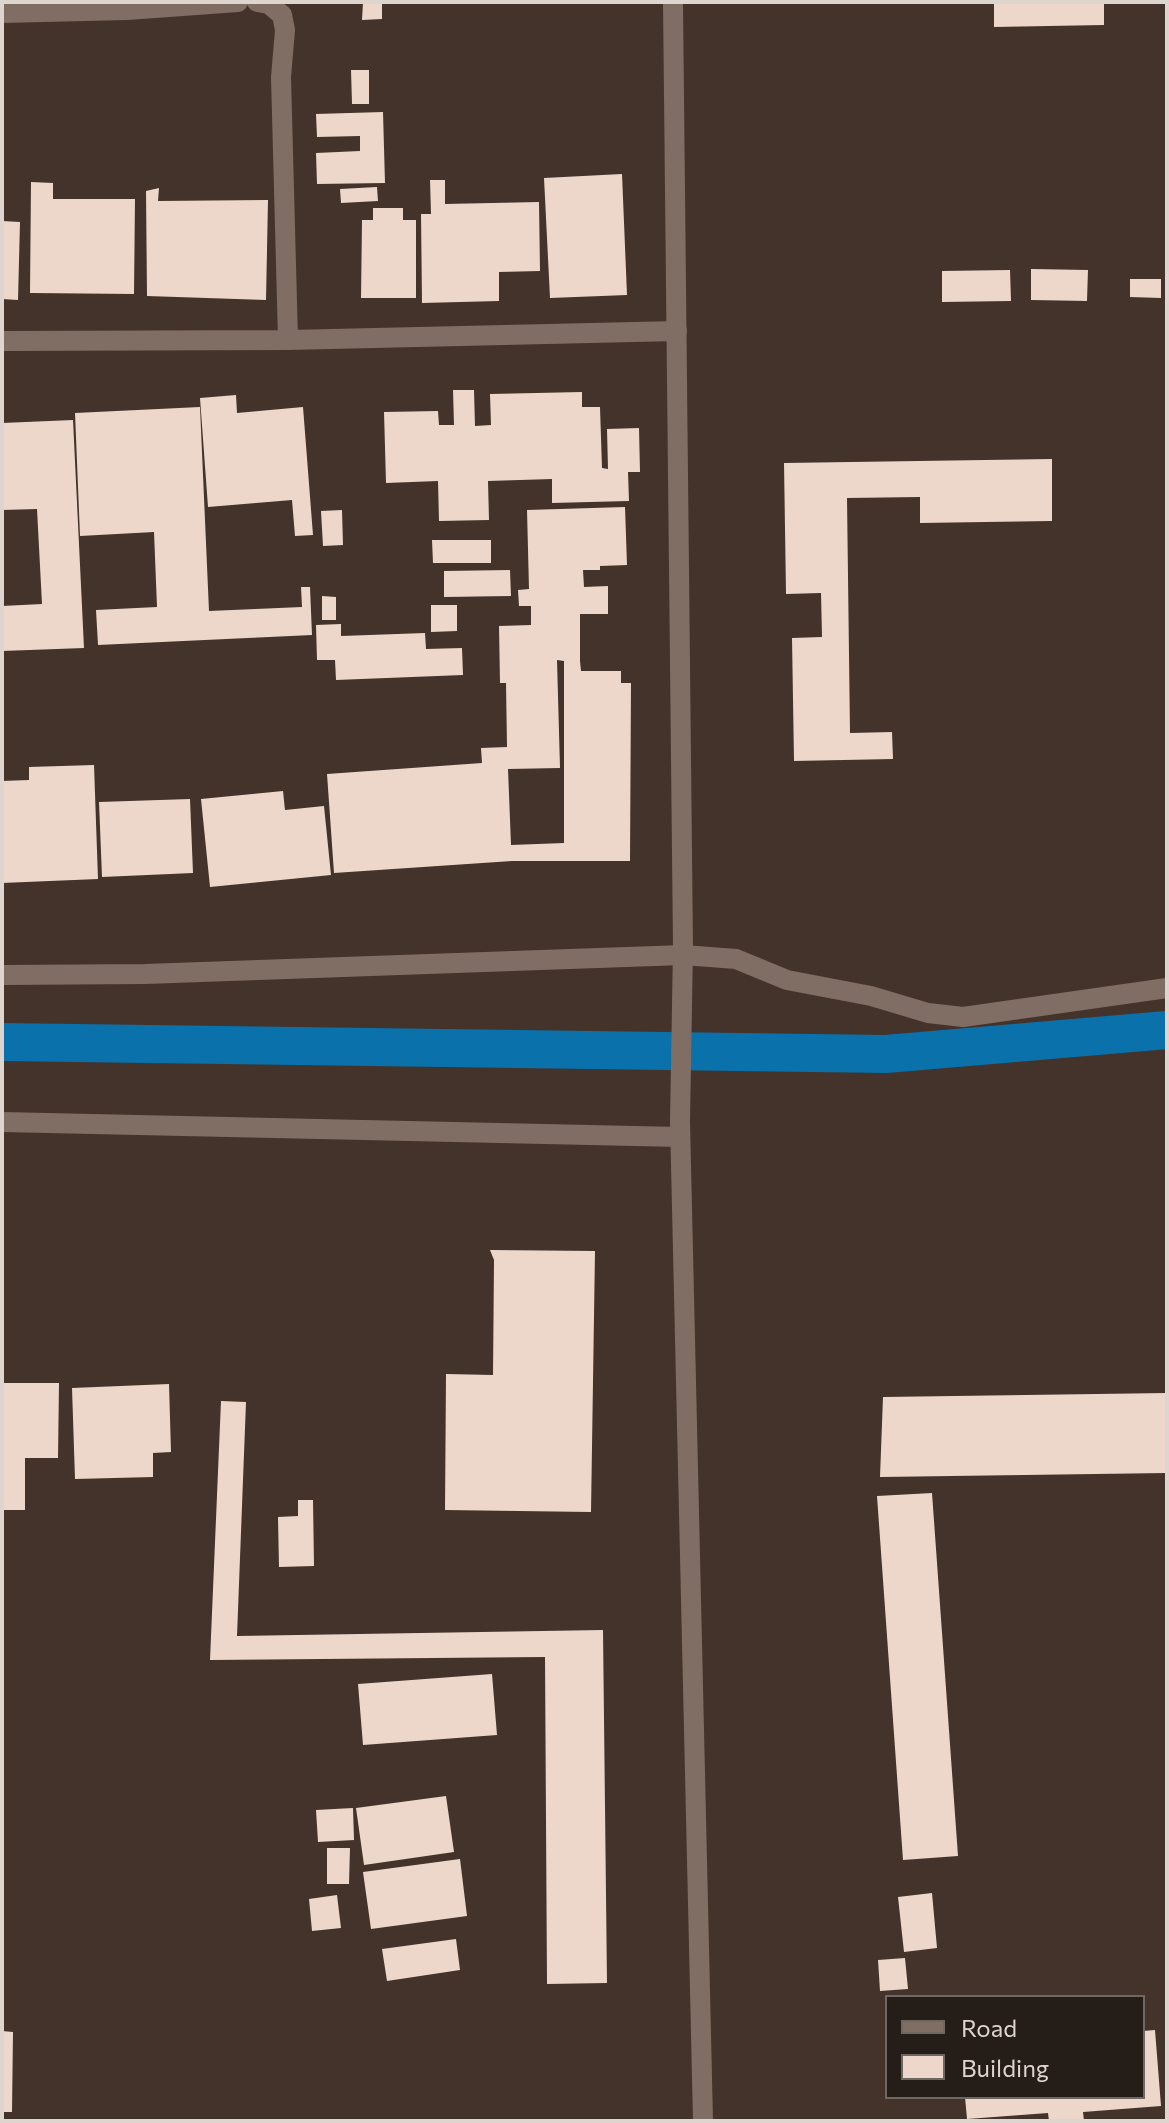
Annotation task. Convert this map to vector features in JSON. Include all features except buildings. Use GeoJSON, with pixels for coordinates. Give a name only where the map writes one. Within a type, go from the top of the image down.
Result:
{"type":"FeatureCollection","features":[{"type":"Feature","properties":{"kind":"street"},"geometry":{"type":"LineString","coordinates":[[2,13],[127,10],[238,2]]}},
{"type":"Feature","properties":{"kind":"street"},"geometry":{"type":"LineString","coordinates":[[257,2],[269,4],[282,15],[285,30],[281,77],[288,340]]}},
{"type":"Feature","properties":{"kind":"street"},"geometry":{"type":"LineString","coordinates":[[673,2],[682,963],[680,1129],[703,2121]]}},
{"type":"Feature","properties":{"kind":"street"},"geometry":{"type":"LineString","coordinates":[[2,341],[288,340],[677,331]]}},
{"type":"Feature","properties":{"kind":"street"},"geometry":{"type":"LineString","coordinates":[[2,975],[682,963],[736,959],[787,980],[871,996],[928,1013],[963,1017],[1167,988]]}},
{"type":"Feature","properties":{"kind":"street"},"geometry":{"type":"LineString","coordinates":[[2,1122],[680,1129]]}},
{"type":"Feature","properties":{"kind":"waterway"},"geometry":{"type":"LineString","coordinates":[[2,1042],[886,1054],[1167,1030]]}}]}
